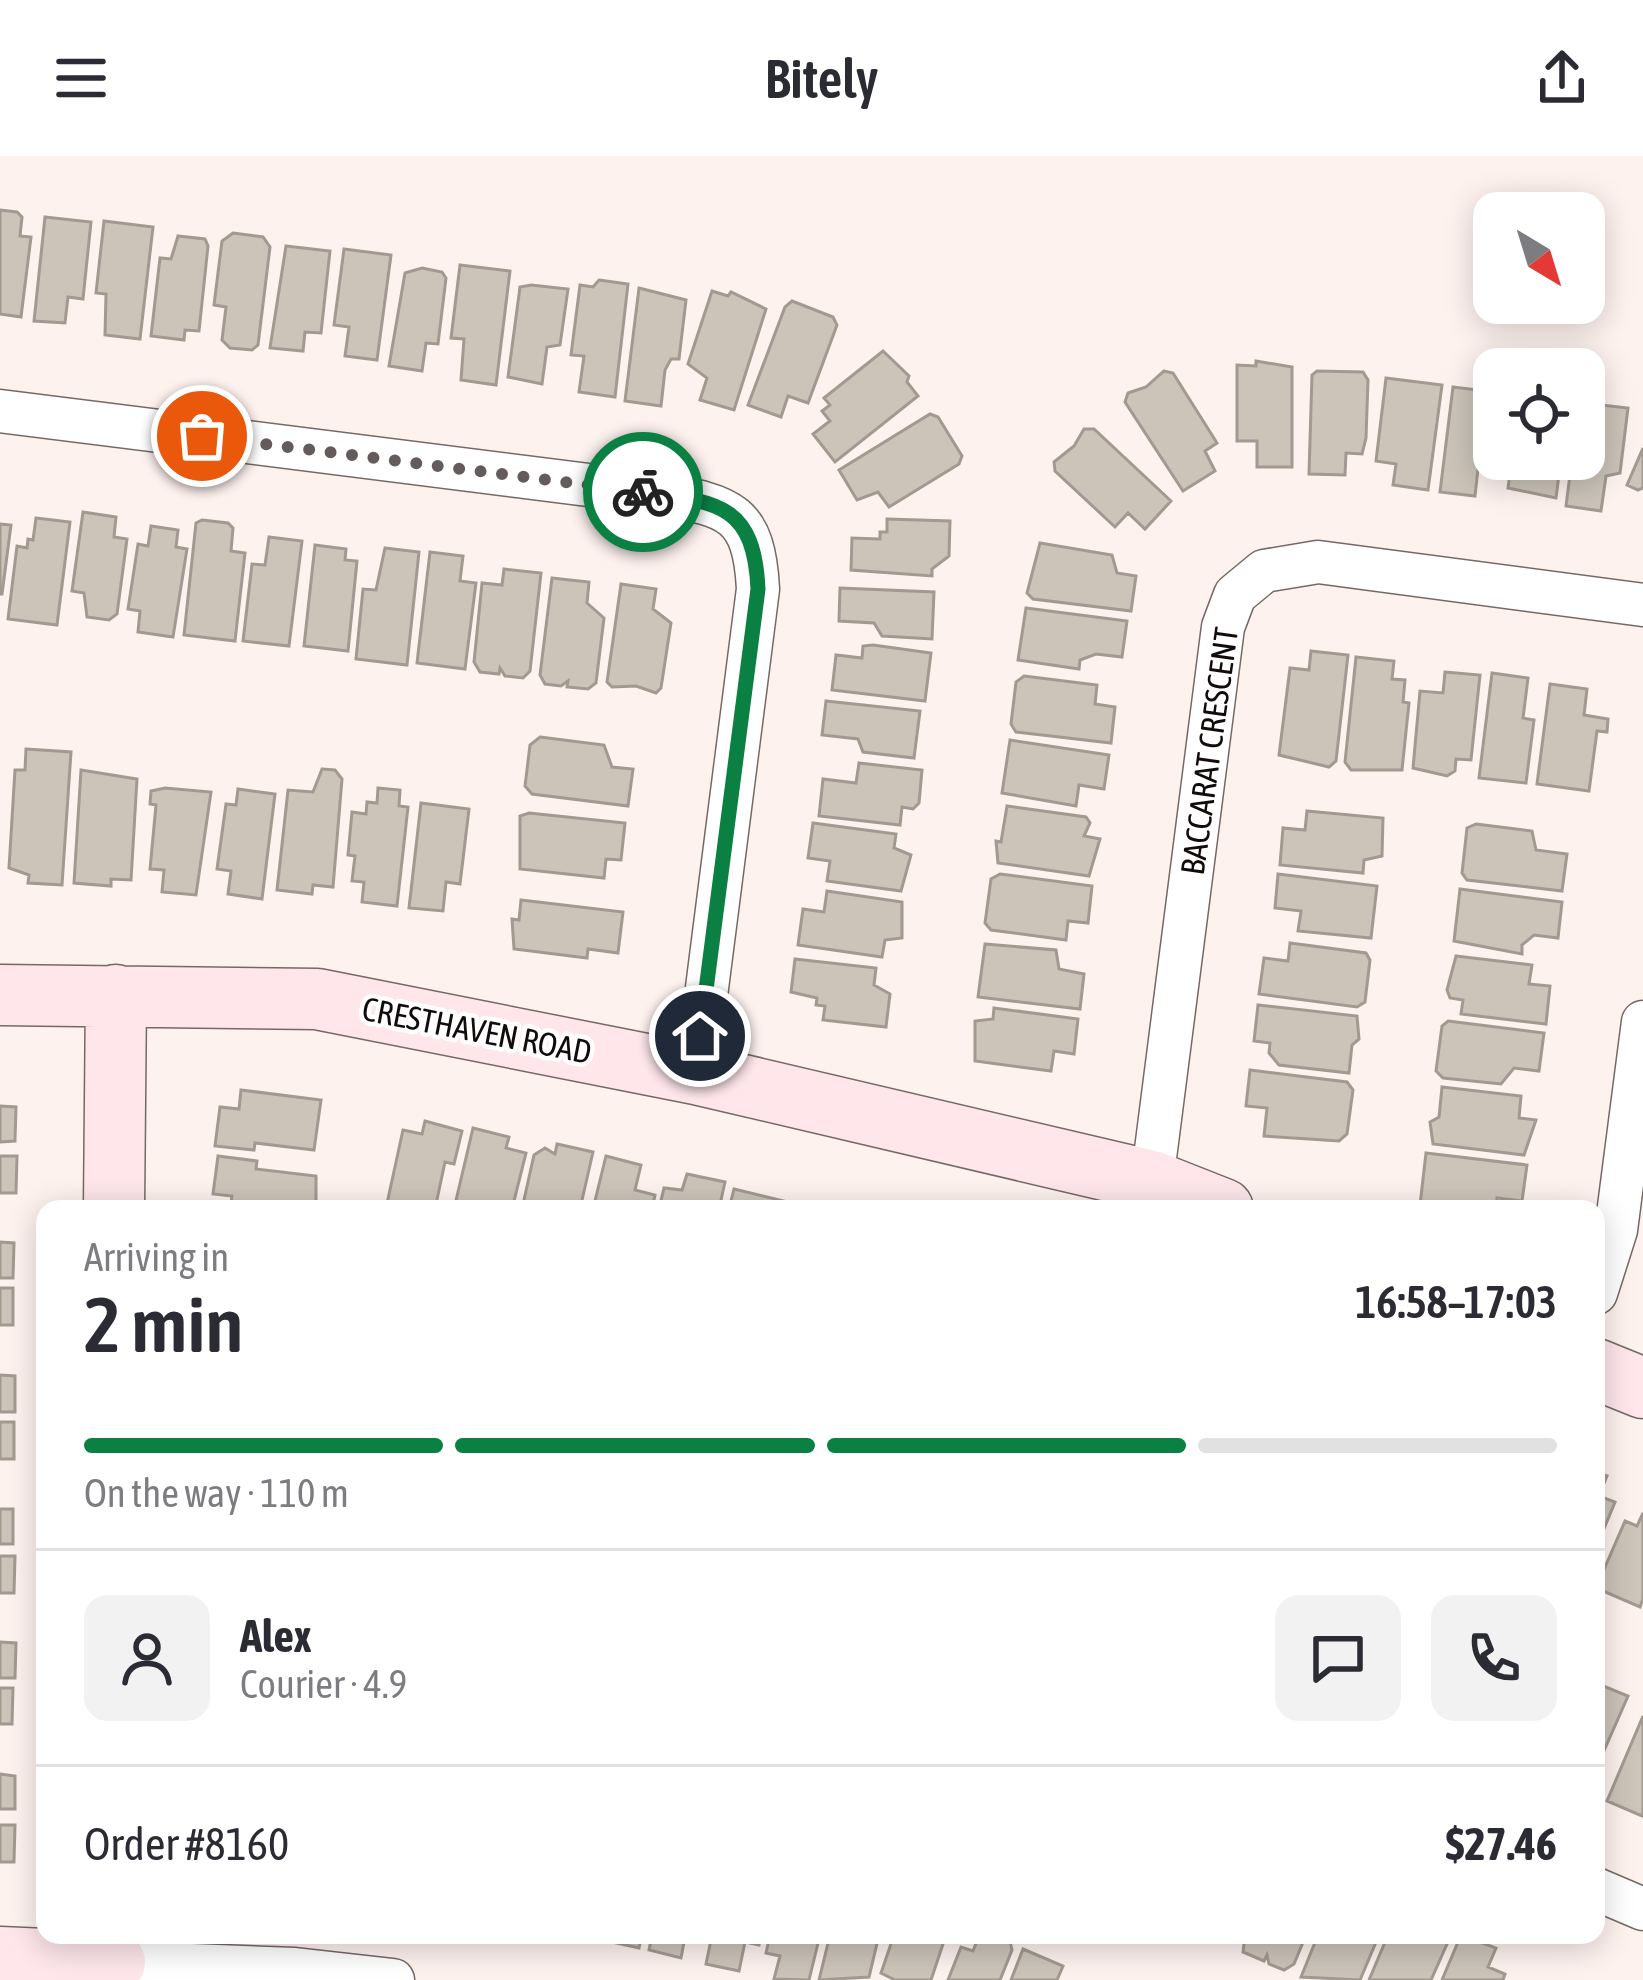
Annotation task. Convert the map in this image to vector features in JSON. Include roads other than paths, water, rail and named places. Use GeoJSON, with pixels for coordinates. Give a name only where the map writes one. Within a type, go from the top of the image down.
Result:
{"type":"FeatureCollection","features":[{"type":"Feature","properties":{"kind":"street"},"geometry":{"type":"LineString","coordinates":[[0,411],[660,494],[717,504],[741,521],[756,547],[758,589],[696,1074]]}},
{"type":"Feature","properties":{"kind":"street","name":"BACCARAT CRESCENT"},"geometry":{"type":"LineString","coordinates":[[1151,1181],[1223,627],[1235,595],[1264,572],[1318,562],[1643,605]]}},
{"type":"Feature","properties":{"kind":"street","name":"CRESTHAVEN ROAD"},"geometry":{"type":"LineString","coordinates":[[0,995],[316,999],[696,1074],[1151,1181],[1200,1200]]}},
{"type":"Feature","properties":{"kind":"street"},"geometry":{"type":"LineString","coordinates":[[115,1200],[116,995]]}},
{"type":"Feature","properties":{"kind":"street"},"geometry":{"type":"LineString","coordinates":[[1605,1265],[1616,1230],[1643,1022]]}},
{"type":"Feature","properties":{"kind":"street"},"geometry":{"type":"LineString","coordinates":[[1605,1373],[1643,1388]]}},
{"type":"Feature","properties":{"kind":"street"},"geometry":{"type":"LineString","coordinates":[[1605,1893],[1643,1910]]}},
{"type":"Feature","properties":{"kind":"street"},"geometry":{"type":"LineString","coordinates":[[0,1957],[295,1969],[393,1980]]}}]}
